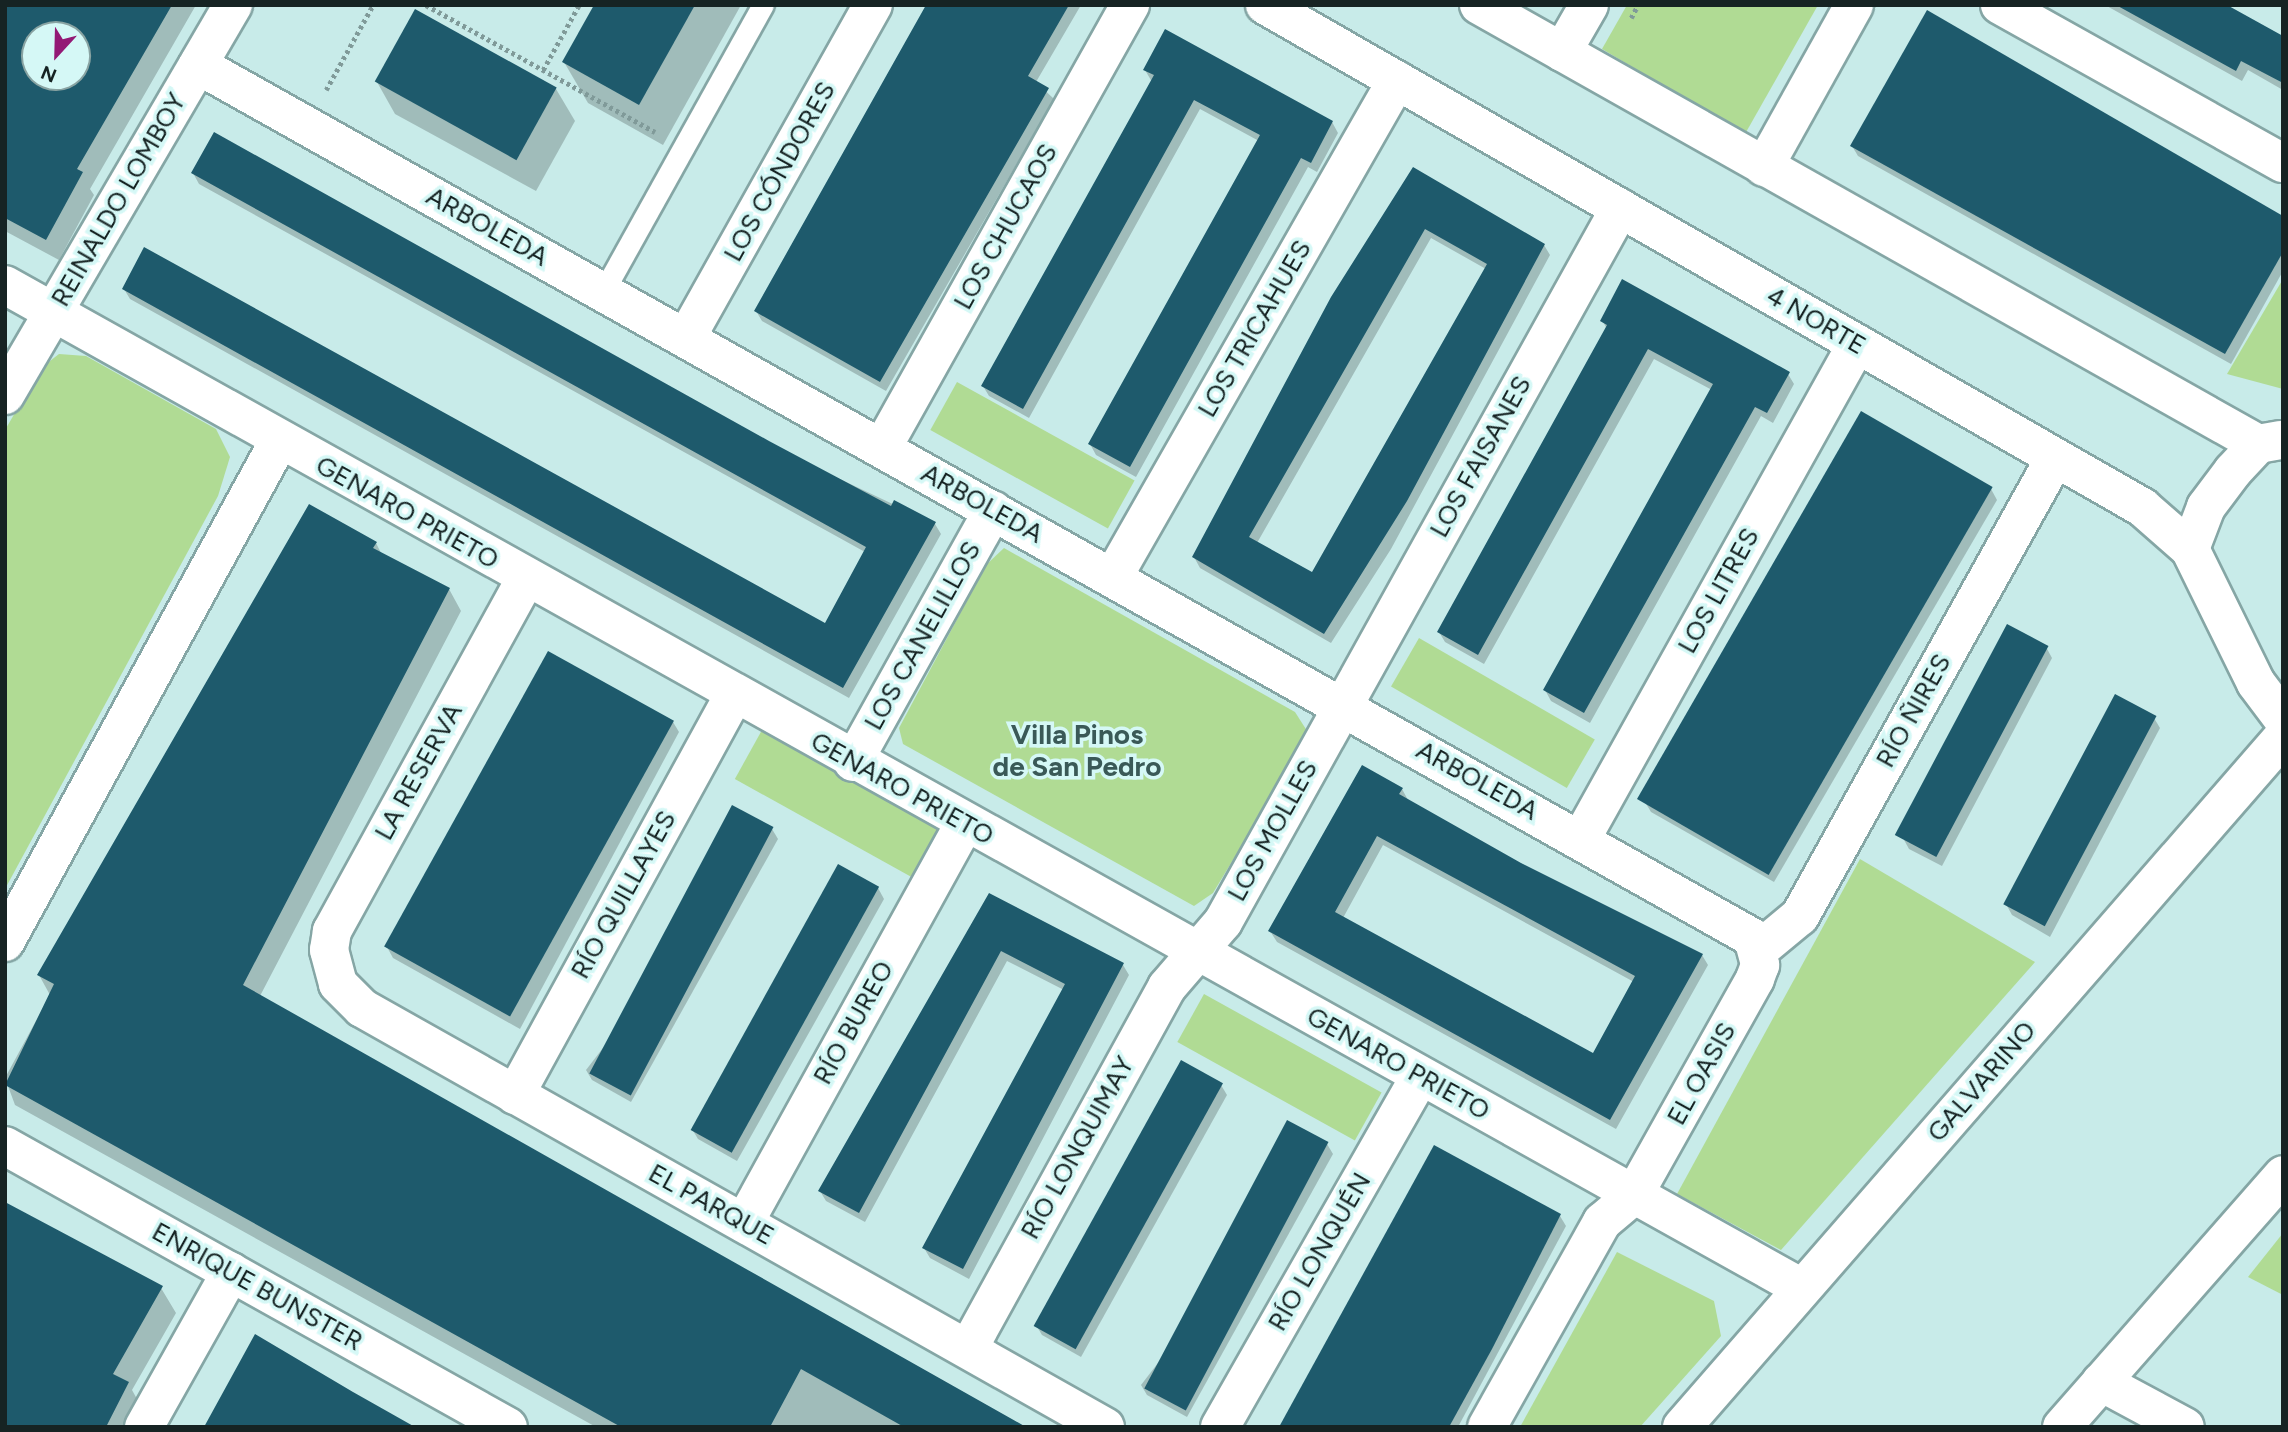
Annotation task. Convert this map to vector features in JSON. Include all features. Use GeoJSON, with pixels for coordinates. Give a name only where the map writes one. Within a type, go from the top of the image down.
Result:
{"type":"FeatureCollection","features":[{"type":"Feature","properties":{"kind":"street","name":"REINALDO LOMBOY"},"geometry":{"type":"LineString","coordinates":[[5,395],[233,5]]}},
{"type":"Feature","properties":{"kind":"street","name":"LOS CÓNDORES"},"geometry":{"type":"LineString","coordinates":[[686,338],[873,5]]}},
{"type":"Feature","properties":{"kind":"street","name":"LOS CHUCAOS"},"geometry":{"type":"LineString","coordinates":[[882,448],[1130,5]]}},
{"type":"Feature","properties":{"kind":"street","name":"4 NORTE"},"geometry":{"type":"LineString","coordinates":[[1265,5],[2142,507],[2190,549],[2256,683],[2283,719]]}},
{"type":"Feature","properties":{"kind":"street"},"geometry":{"type":"LineString","coordinates":[[1479,5],[1763,167],[2270,442],[2206,508],[2190,549]]}},
{"type":"Feature","properties":{"kind":"street"},"geometry":{"type":"LineString","coordinates":[[1562,52],[1589,5]]}},
{"type":"Feature","properties":{"kind":"street"},"geometry":{"type":"LineString","coordinates":[[1763,167],[1854,5]]}},
{"type":"Feature","properties":{"kind":"street"},"geometry":{"type":"LineString","coordinates":[[2000,5],[2283,163]]}},
{"type":"Feature","properties":{"kind":"street","name":"ARBOLEDA"},"geometry":{"type":"LineString","coordinates":[[198,65],[1741,929],[1759,950]]}},
{"type":"Feature","properties":{"kind":"street","name":"LOS TRICAHUES"},"geometry":{"type":"LineString","coordinates":[[1113,577],[1397,80]]}},
{"type":"Feature","properties":{"kind":"street","name":"LOS FAISANES"},"geometry":{"type":"LineString","coordinates":[[1342,705],[1620,208]]}},
{"type":"Feature","properties":{"kind":"street","name":"GENARO PRIETO"},"geometry":{"type":"LineString","coordinates":[[5,285],[525,580],[1802,1288]]}},
{"type":"Feature","properties":{"kind":"street","name":"LOS LITRES"},"geometry":{"type":"LineString","coordinates":[[1580,839],[1857,344]]}},
{"type":"Feature","properties":{"kind":"street"},"geometry":{"type":"LineString","coordinates":[[5,942],[279,441]]}},
{"type":"Feature","properties":{"kind":"street","name":"RÍO ÑIRES"},"geometry":{"type":"LineString","coordinates":[[1759,950],[1800,916],[2055,458]]}},
{"type":"Feature","properties":{"kind":"street","name":"LOS CANELILLOS"},"geometry":{"type":"LineString","coordinates":[[853,762],[993,510]]}},
{"type":"Feature","properties":{"kind":"street","name":"LA RESERVA"},"geometry":{"type":"LineString","coordinates":[[332,969],[329,950],[341,913],[525,580]]}},
{"type":"Feature","properties":{"kind":"street","name":"RÍO QUILLAYES"},"geometry":{"type":"LineString","coordinates":[[515,1095],[733,696]]}},
{"type":"Feature","properties":{"kind":"street","name":"LOS MOLLES"},"geometry":{"type":"LineString","coordinates":[[1197,953],[1223,922],[1342,705]]}},
{"type":"Feature","properties":{"kind":"street","name":"GALVARINO"},"geometry":{"type":"LineString","coordinates":[[1682,1427],[2283,737]]}},
{"type":"Feature","properties":{"kind":"street","name":"RÍO BUREO"},"geometry":{"type":"LineString","coordinates":[[744,1223],[964,824]]}},
{"type":"Feature","properties":{"kind":"street","name":"EL OASIS"},"geometry":{"type":"LineString","coordinates":[[1634,1195],[1755,979],[1759,950]]}},
{"type":"Feature","properties":{"kind":"street","name":"RÍO LONQUIMAY"},"geometry":{"type":"LineString","coordinates":[[968,1349],[1167,987],[1197,953]]}},
{"type":"Feature","properties":{"kind":"street","name":"EL PARQUE"},"geometry":{"type":"LineString","coordinates":[[332,969],[362,1008],[1105,1427]]}},
{"type":"Feature","properties":{"kind":"street","name":"RÍO LONQUÉN"},"geometry":{"type":"LineString","coordinates":[[1220,1427],[1420,1076]]}},
{"type":"Feature","properties":{"kind":"street","name":"ENRIQUE BUNSTER"},"geometry":{"type":"LineString","coordinates":[[5,1146],[231,1272],[484,1421]]}},
{"type":"Feature","properties":{"kind":"street"},"geometry":{"type":"LineString","coordinates":[[2062,1427],[2283,1175]]}},
{"type":"Feature","properties":{"kind":"street"},"geometry":{"type":"LineString","coordinates":[[1487,1427],[1602,1222],[1634,1195]]}},
{"type":"Feature","properties":{"kind":"street"},"geometry":{"type":"LineString","coordinates":[[144,1427],[231,1272]]}},
{"type":"Feature","properties":{"kind":"street"},"geometry":{"type":"LineString","coordinates":[[2101,1382],[2185,1427]]}},
{"type":"Feature","properties":{"kind":"lane"},"geometry":{"type":"LineString","coordinates":[[603,292],[763,5]]}},
{"type":"Feature","properties":{"kind":"path"},"geometry":{"type":"LineString","coordinates":[[306,126],[373,5]]}},
{"type":"Feature","properties":{"kind":"path"},"geometry":{"type":"LineString","coordinates":[[426,5],[684,148]]}},
{"type":"Feature","properties":{"kind":"path"},"geometry":{"type":"LineString","coordinates":[[543,70],[579,5]]}},
{"type":"Feature","properties":{"kind":"green space"},"geometry":{"type":"Polygon","coordinates":[[[1627,5],[1818,5],[1745,134],[1602,49],[1627,5]]]}},
{"type":"Feature","properties":{"kind":"green space"},"geometry":{"type":"Polygon","coordinates":[[[2283,279],[2283,389],[2227,374],[2283,279]]]}},
{"type":"Feature","properties":{"kind":"green space"},"geometry":{"type":"Polygon","coordinates":[[[59,354],[86,356],[216,429],[230,457],[218,496],[5,889],[5,430],[41,368],[59,354]]]}},
{"type":"Feature","properties":{"kind":"green space"},"geometry":{"type":"Polygon","coordinates":[[[957,382],[1135,480],[1108,529],[930,430],[957,382]]]}},
{"type":"Feature","properties":{"kind":"green space"},"geometry":{"type":"Polygon","coordinates":[[[1004,548],[1295,712],[1309,734],[1213,893],[1194,906],[903,744],[899,728],[986,565],[1004,548]]]}},
{"type":"Feature","properties":{"kind":"green space"},"geometry":{"type":"Polygon","coordinates":[[[1419,638],[1595,740],[1567,788],[1391,686],[1419,638]]]}},
{"type":"Feature","properties":{"kind":"green space"},"geometry":{"type":"Polygon","coordinates":[[[762,730],[940,829],[913,878],[735,779],[762,730]]]}},
{"type":"Feature","properties":{"kind":"green space"},"geometry":{"type":"Polygon","coordinates":[[[1860,859],[2035,962],[1781,1250],[1677,1194],[1860,859]]]}},
{"type":"Feature","properties":{"kind":"green space"},"geometry":{"type":"Polygon","coordinates":[[[1204,994],[1382,1092],[1355,1141],[1177,1042],[1204,994]]]}},
{"type":"Feature","properties":{"kind":"green space"},"geometry":{"type":"Polygon","coordinates":[[[2283,1233],[2283,1295],[2248,1277],[2283,1233]]]}},
{"type":"Feature","properties":{"kind":"green space"},"geometry":{"type":"Polygon","coordinates":[[[1617,1252],[1714,1301],[1721,1336],[1640,1427],[1520,1427],[1617,1252]]]}},
{"type":"Feature","properties":{"kind":"building"},"geometry":{"type":"Polygon","coordinates":[[[5,5],[172,5],[77,169],[83,172],[46,240],[5,218],[5,5]]]}},
{"type":"Feature","properties":{"kind":"building"},"geometry":{"type":"Polygon","coordinates":[[[594,5],[695,5],[639,105],[562,62],[594,5]]]}},
{"type":"Feature","properties":{"kind":"building"},"geometry":{"type":"Polygon","coordinates":[[[926,5],[1069,5],[1028,76],[1049,88],[880,382],[754,311],[926,5]]]}},
{"type":"Feature","properties":{"kind":"building"},"geometry":{"type":"Polygon","coordinates":[[[2116,5],[2227,5],[2283,36],[2283,83],[2241,61],[2236,71],[2116,5]]]}},
{"type":"Feature","properties":{"kind":"building"},"geometry":{"type":"Polygon","coordinates":[[[415,9],[557,88],[516,160],[375,82],[415,9]]]}},
{"type":"Feature","properties":{"kind":"building"},"geometry":{"type":"Polygon","coordinates":[[[1927,10],[2283,216],[2283,252],[2225,354],[1850,146],[1927,10]]]}},
{"type":"Feature","properties":{"kind":"building"},"geometry":{"type":"Polygon","coordinates":[[[1165,29],[1333,121],[1311,163],[1301,158],[1130,467],[1088,444],[1260,135],[1194,100],[1023,409],[981,386],[1154,75],[1143,70],[1165,29]]]}},
{"type":"Feature","properties":{"kind":"building"},"geometry":{"type":"Polygon","coordinates":[[[214,132],[769,441],[891,506],[894,500],[936,522],[843,688],[122,289],[144,247],[825,623],[866,547],[191,173],[214,132]]]}},
{"type":"Feature","properties":{"kind":"building"},"geometry":{"type":"Polygon","coordinates":[[[1413,167],[1545,244],[1407,501],[1324,634],[1192,557],[1331,297],[1413,167]],[[1425,229],[1249,537],[1312,572],[1487,264],[1425,229]]]}},
{"type":"Feature","properties":{"kind":"building"},"geometry":{"type":"Polygon","coordinates":[[[1622,279],[1790,372],[1767,413],[1755,407],[1584,713],[1543,690],[1713,384],[1648,349],[1478,655],[1437,632],[1607,325],[1600,321],[1622,279]]]}},
{"type":"Feature","properties":{"kind":"building"},"geometry":{"type":"Polygon","coordinates":[[[1861,411],[1993,487],[1769,875],[1637,799],[1861,411]]]}},
{"type":"Feature","properties":{"kind":"building"},"geometry":{"type":"Polygon","coordinates":[[[309,504],[377,542],[373,548],[450,588],[243,985],[1026,1427],[904,1427],[801,1369],[770,1427],[621,1427],[5,1085],[54,984],[37,975],[309,504]]]}},
{"type":"Feature","properties":{"kind":"building"},"geometry":{"type":"Polygon","coordinates":[[[2007,624],[2048,646],[1936,857],[1895,835],[2007,624]]]}},
{"type":"Feature","properties":{"kind":"building"},"geometry":{"type":"Polygon","coordinates":[[[548,651],[674,721],[510,1016],[384,947],[548,651]]]}},
{"type":"Feature","properties":{"kind":"building"},"geometry":{"type":"Polygon","coordinates":[[[2115,694],[2156,716],[2045,926],[2003,904],[2115,694]]]}},
{"type":"Feature","properties":{"kind":"building"},"geometry":{"type":"Polygon","coordinates":[[[1362,765],[1403,788],[1399,794],[1521,863],[1703,954],[1610,1120],[1268,931],[1362,765]],[[1377,836],[1335,912],[1593,1053],[1635,976],[1377,836]]]}},
{"type":"Feature","properties":{"kind":"building"},"geometry":{"type":"Polygon","coordinates":[[[732,805],[773,827],[631,1095],[589,1073],[732,805]]]}},
{"type":"Feature","properties":{"kind":"building"},"geometry":{"type":"Polygon","coordinates":[[[838,864],[879,887],[732,1153],[691,1130],[838,864]]]}},
{"type":"Feature","properties":{"kind":"building"},"geometry":{"type":"Polygon","coordinates":[[[989,893],[1124,963],[963,1269],[922,1248],[1065,984],[1001,951],[859,1213],[818,1191],[989,893]]]}},
{"type":"Feature","properties":{"kind":"building"},"geometry":{"type":"Polygon","coordinates":[[[1181,1060],[1223,1083],[1076,1349],[1034,1326],[1181,1060]]]}},
{"type":"Feature","properties":{"kind":"building"},"geometry":{"type":"Polygon","coordinates":[[[1287,1120],[1328,1142],[1186,1410],[1144,1388],[1287,1120]]]}},
{"type":"Feature","properties":{"kind":"building"},"geometry":{"type":"Polygon","coordinates":[[[1434,1145],[1561,1214],[1492,1349],[1449,1427],[1279,1427],[1434,1145]]]}},
{"type":"Feature","properties":{"kind":"building"},"geometry":{"type":"Polygon","coordinates":[[[5,1202],[163,1286],[113,1374],[129,1382],[106,1427],[5,1427],[5,1202]]]}},
{"type":"Feature","properties":{"kind":"building"},"geometry":{"type":"Polygon","coordinates":[[[255,1334],[353,1392],[415,1427],[204,1427],[255,1334]]]}},
{"type":"Feature","properties":{"kind":"district","name":"Villa Pinos de San Pedro"},"geometry":{"type":"Point","coordinates":[1077,750]}}]}
